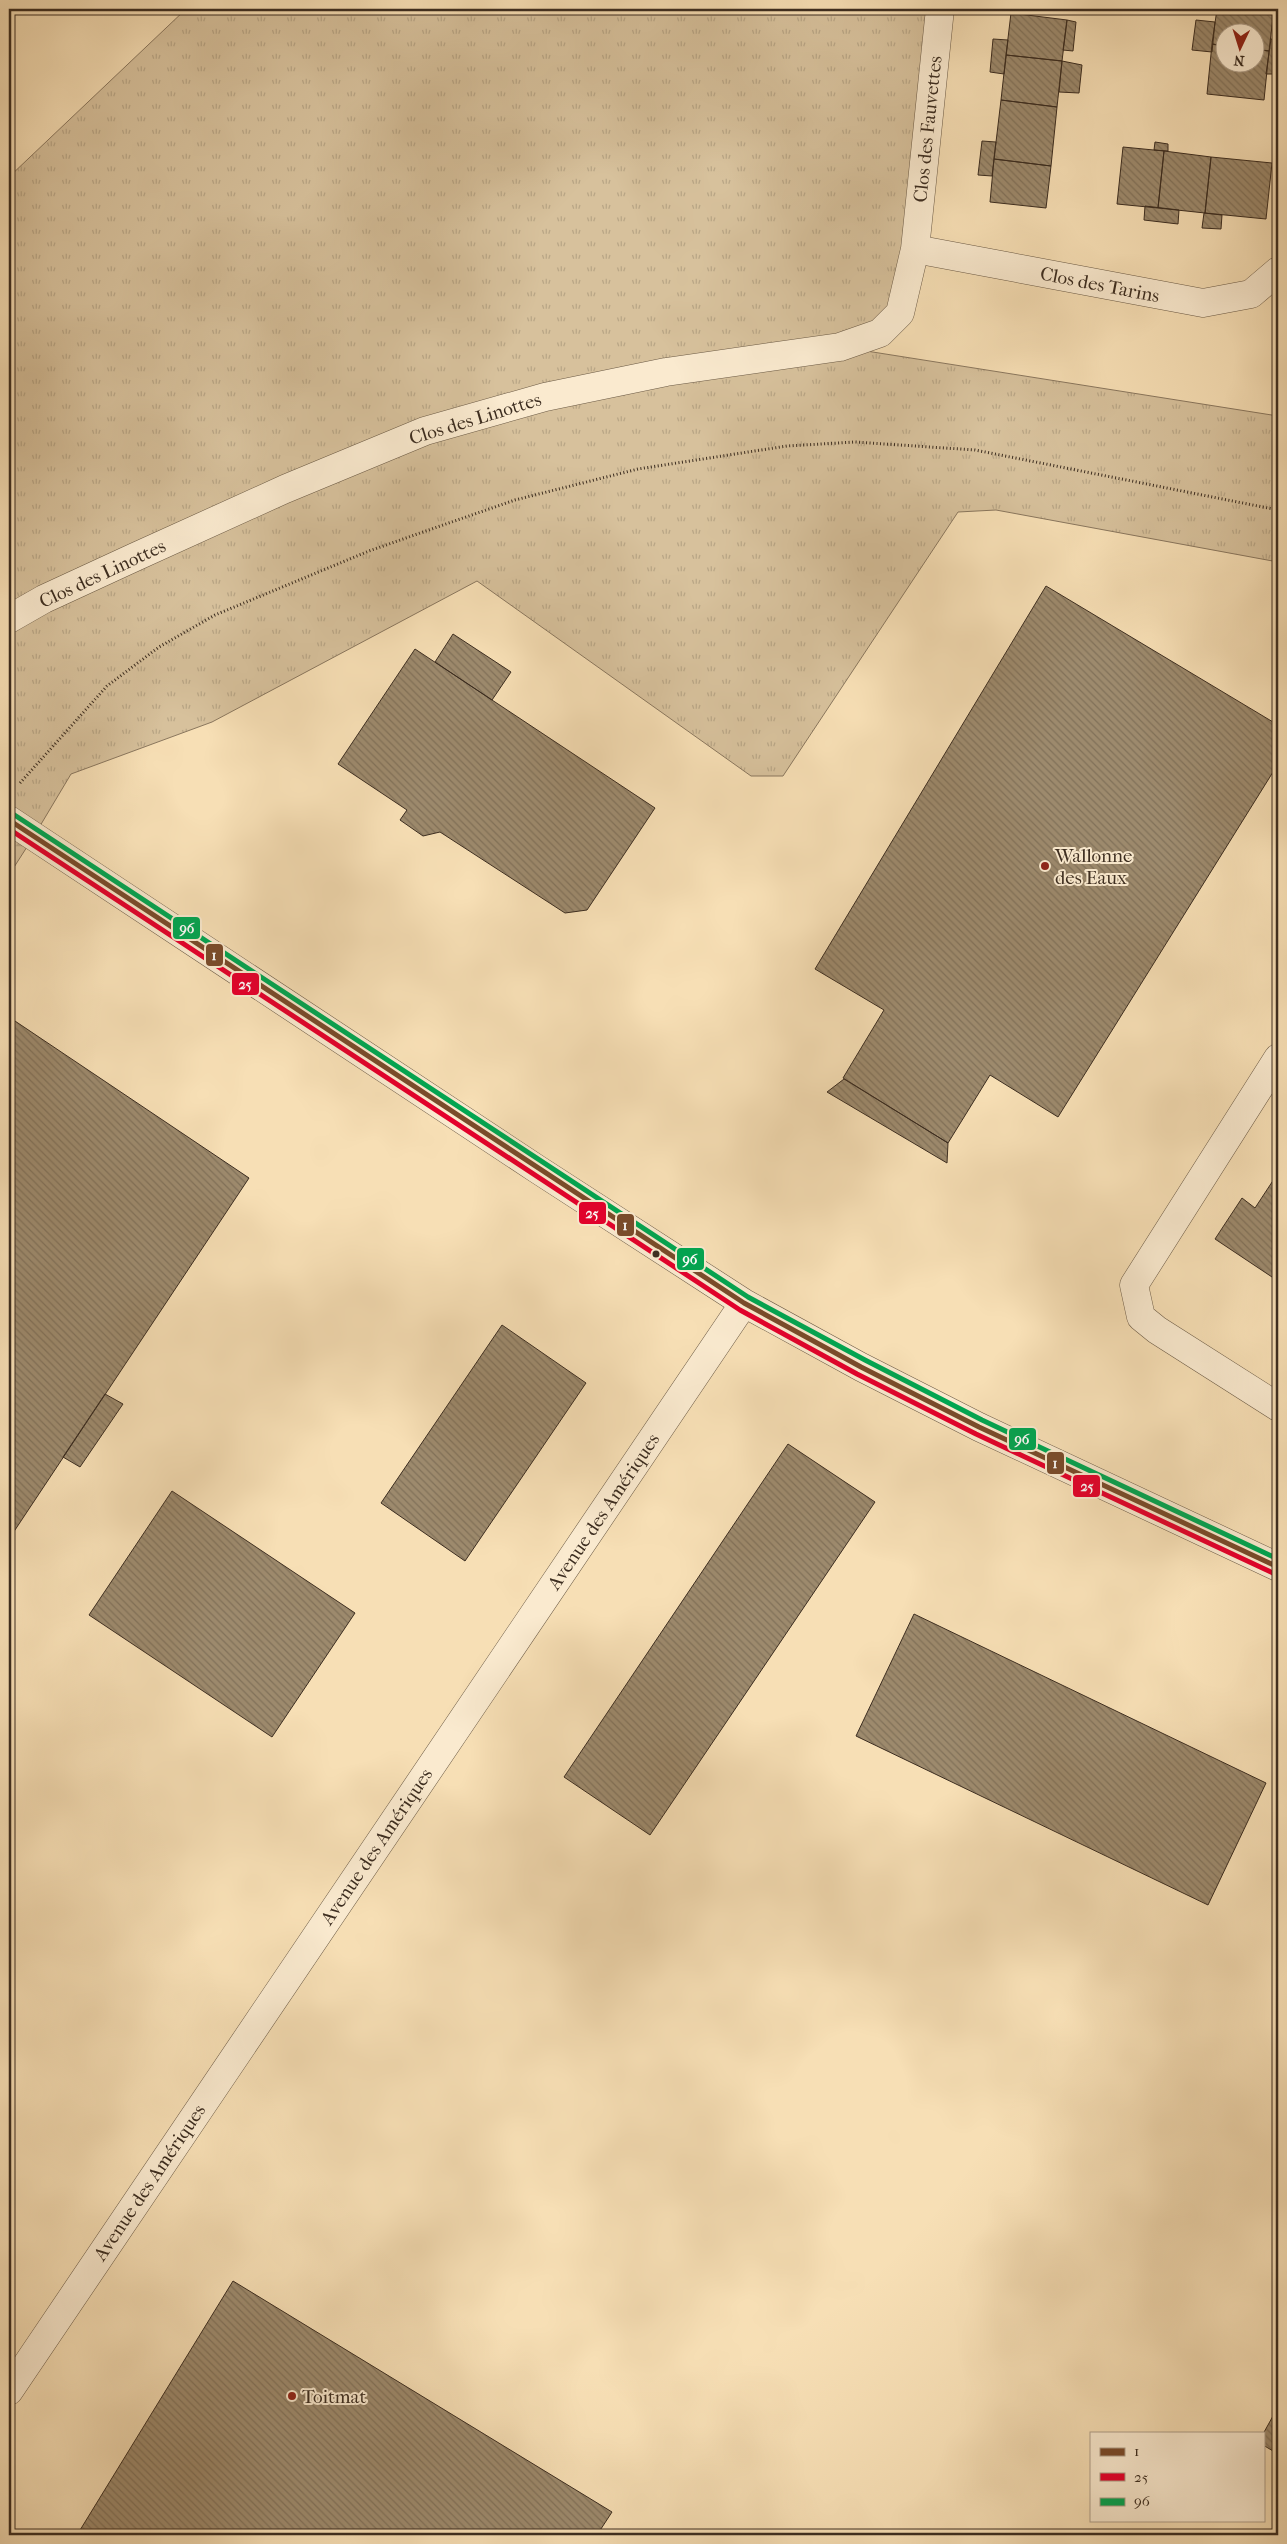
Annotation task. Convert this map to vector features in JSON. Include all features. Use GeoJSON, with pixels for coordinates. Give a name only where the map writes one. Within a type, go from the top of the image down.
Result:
{"type":"FeatureCollection","features":[{"type":"Feature","properties":{"kind":"street","name":"Clos des Fauvettes"},"geometry":{"type":"LineString","coordinates":[[915,249],[940,9]]}},
{"type":"Feature","properties":{"kind":"street","name":"Clos des Tarins"},"geometry":{"type":"LineString","coordinates":[[915,249],[1203,303],[1251,294],[1278,271]]}},
{"type":"Feature","properties":{"kind":"street","name":"Clos des Linottes"},"geometry":{"type":"LineString","coordinates":[[9,619],[77,584],[276,493],[425,430],[545,398],[666,372],[840,347],[880,333],[900,313],[915,249]]}},
{"type":"Feature","properties":{"kind":"street"},"geometry":{"type":"LineString","coordinates":[[9,820],[537,1169],[744,1302],[862,1367],[979,1427],[1278,1567]]}},
{"type":"Feature","properties":{"kind":"street"},"geometry":{"type":"LineString","coordinates":[[1278,1058],[1134,1285],[1141,1317],[1157,1330],[1278,1407]]}},
{"type":"Feature","properties":{"kind":"street","name":"Avenue des Amériques"},"geometry":{"type":"LineString","coordinates":[[9,2391],[744,1302]]}},
{"type":"Feature","properties":{"kind":"path"},"geometry":{"type":"LineString","coordinates":[[15,788],[107,686],[159,647],[215,615],[369,551],[443,525],[523,498],[638,469],[786,446],[855,442],[975,450],[1278,510]]}},
{"type":"Feature","properties":{"kind":"green space"},"geometry":{"type":"Polygon","coordinates":[[[186,9],[940,9],[900,313],[841,347],[1278,416],[1278,562],[996,510],[958,512],[783,776],[751,776],[477,581],[212,722],[71,774],[34,836],[9,820],[9,177],[186,9]]]}},
{"type":"Feature","properties":{"kind":"green space"},"geometry":{"type":"Polygon","coordinates":[[[9,820],[34,836],[9,875],[9,820]]]}},
{"type":"Feature","properties":{"kind":"building"},"geometry":{"type":"Polygon","coordinates":[[[1217,9],[1274,9],[1269,51],[1264,50],[1264,22],[1215,22],[1217,9]]]}},
{"type":"Feature","properties":{"kind":"building"},"geometry":{"type":"Polygon","coordinates":[[[1011,13],[1067,20],[1062,61],[1006,55],[1011,13]]]}},
{"type":"Feature","properties":{"kind":"building"},"geometry":{"type":"Polygon","coordinates":[[[1067,20],[1076,22],[1073,51],[1063,50],[1067,20]]]}},
{"type":"Feature","properties":{"kind":"building"},"geometry":{"type":"Polygon","coordinates":[[[1196,20],[1215,22],[1212,52],[1192,50],[1196,20]]]}},
{"type":"Feature","properties":{"kind":"building"},"geometry":{"type":"Polygon","coordinates":[[[993,39],[1008,40],[1004,74],[990,72],[993,39]]]}},
{"type":"Feature","properties":{"kind":"building"},"geometry":{"type":"Polygon","coordinates":[[[1271,39],[1278,40],[1278,74],[1266,74],[1271,39]]]}},
{"type":"Feature","properties":{"kind":"building"},"geometry":{"type":"Polygon","coordinates":[[[1212,44],[1214,44],[1214,72],[1264,72],[1264,50],[1269,51],[1264,100],[1207,94],[1212,44]]]}},
{"type":"Feature","properties":{"kind":"building"},"geometry":{"type":"Polygon","coordinates":[[[1006,55],[1062,61],[1057,107],[1001,100],[1006,55]]]}},
{"type":"Feature","properties":{"kind":"building"},"geometry":{"type":"Polygon","coordinates":[[[1062,61],[1082,65],[1079,93],[1059,92],[1062,61]]]}},
{"type":"Feature","properties":{"kind":"building"},"geometry":{"type":"Polygon","coordinates":[[[1001,100],[1057,107],[1051,166],[994,159],[1001,100]]]}},
{"type":"Feature","properties":{"kind":"building"},"geometry":{"type":"Polygon","coordinates":[[[982,141],[996,142],[992,176],[978,175],[982,141]]]}},
{"type":"Feature","properties":{"kind":"building"},"geometry":{"type":"Polygon","coordinates":[[[1155,142],[1168,144],[1168,151],[1154,150],[1155,142]]]}},
{"type":"Feature","properties":{"kind":"building"},"geometry":{"type":"Polygon","coordinates":[[[1123,147],[1164,151],[1158,208],[1117,204],[1123,147]]]}},
{"type":"Feature","properties":{"kind":"building"},"geometry":{"type":"Polygon","coordinates":[[[1164,151],[1211,157],[1205,213],[1158,208],[1164,151]]]}},
{"type":"Feature","properties":{"kind":"building"},"geometry":{"type":"Polygon","coordinates":[[[1211,157],[1272,163],[1266,219],[1205,213],[1211,157]]]}},
{"type":"Feature","properties":{"kind":"building"},"geometry":{"type":"Polygon","coordinates":[[[994,159],[1051,166],[1046,208],[990,202],[994,159]]]}},
{"type":"Feature","properties":{"kind":"building"},"geometry":{"type":"Polygon","coordinates":[[[1145,206],[1179,210],[1178,224],[1144,220],[1145,206]]]}},
{"type":"Feature","properties":{"kind":"building"},"geometry":{"type":"Polygon","coordinates":[[[1204,213],[1222,215],[1221,229],[1202,228],[1204,213]]]}},
{"type":"Feature","properties":{"kind":"building","name":"Wallonne des Eaux"},"geometry":{"type":"Polygon","coordinates":[[[1046,586],[1278,725],[1278,764],[1058,1117],[990,1075],[948,1143],[843,1078],[884,1010],[815,969],[1046,586]]]}},
{"type":"Feature","properties":{"kind":"building"},"geometry":{"type":"Polygon","coordinates":[[[453,634],[511,672],[492,700],[435,662],[453,634]]]}},
{"type":"Feature","properties":{"kind":"building"},"geometry":{"type":"Polygon","coordinates":[[[415,649],[655,808],[587,910],[565,913],[440,832],[423,836],[400,820],[407,810],[338,764],[415,649]]]}},
{"type":"Feature","properties":{"kind":"building"},"geometry":{"type":"Polygon","coordinates":[[[9,1017],[249,1178],[9,1539],[9,1017]]]}},
{"type":"Feature","properties":{"kind":"building"},"geometry":{"type":"Polygon","coordinates":[[[844,1079],[948,1143],[947,1163],[827,1092],[844,1079]]]}},
{"type":"Feature","properties":{"kind":"building"},"geometry":{"type":"Polygon","coordinates":[[[1278,1173],[1278,1281],[1215,1239],[1242,1198],[1255,1208],[1278,1173]]]}},
{"type":"Feature","properties":{"kind":"building"},"geometry":{"type":"Polygon","coordinates":[[[502,1325],[586,1383],[465,1561],[381,1503],[502,1325]]]}},
{"type":"Feature","properties":{"kind":"building"},"geometry":{"type":"Polygon","coordinates":[[[105,1394],[123,1404],[80,1467],[63,1457],[105,1394]]]}},
{"type":"Feature","properties":{"kind":"building"},"geometry":{"type":"Polygon","coordinates":[[[788,1444],[875,1502],[650,1835],[564,1777],[788,1444]]]}},
{"type":"Feature","properties":{"kind":"building"},"geometry":{"type":"Polygon","coordinates":[[[172,1491],[355,1613],[272,1737],[89,1615],[172,1491]]]}},
{"type":"Feature","properties":{"kind":"building"},"geometry":{"type":"Polygon","coordinates":[[[914,1614],[1266,1783],[1208,1905],[856,1736],[914,1614]]]}},
{"type":"Feature","properties":{"kind":"building","name":"Toitmat"},"geometry":{"type":"Polygon","coordinates":[[[233,2281],[612,2512],[597,2535],[77,2535],[233,2281]]]}},
{"type":"Feature","properties":{"kind":"building"},"geometry":{"type":"Polygon","coordinates":[[[1278,2407],[1278,2454],[1264,2446],[1264,2432],[1278,2407]]]}},
{"type":"Feature","properties":{"kind":"transit line","name":"96"},"geometry":{"type":"LineString","coordinates":[[13,814],[748,1297],[982,1420],[1278,1559]]}},
{"type":"Feature","properties":{"kind":"transit line","name":"1"},"geometry":{"type":"LineString","coordinates":[[9,820],[744,1303],[861,1367],[979,1427],[1278,1567]]}},
{"type":"Feature","properties":{"kind":"transit line","name":"25"},"geometry":{"type":"LineString","coordinates":[[9,829],[740,1310],[857,1374],[976,1434],[1275,1574]]}},
{"type":"Feature","properties":{"kind":"place","name":"Wallonne des Eaux"},"geometry":{"type":"Point","coordinates":[1045,866]}},
{"type":"Feature","properties":{"kind":"place","name":"Toitmat"},"geometry":{"type":"Point","coordinates":[292,2396]}}]}
